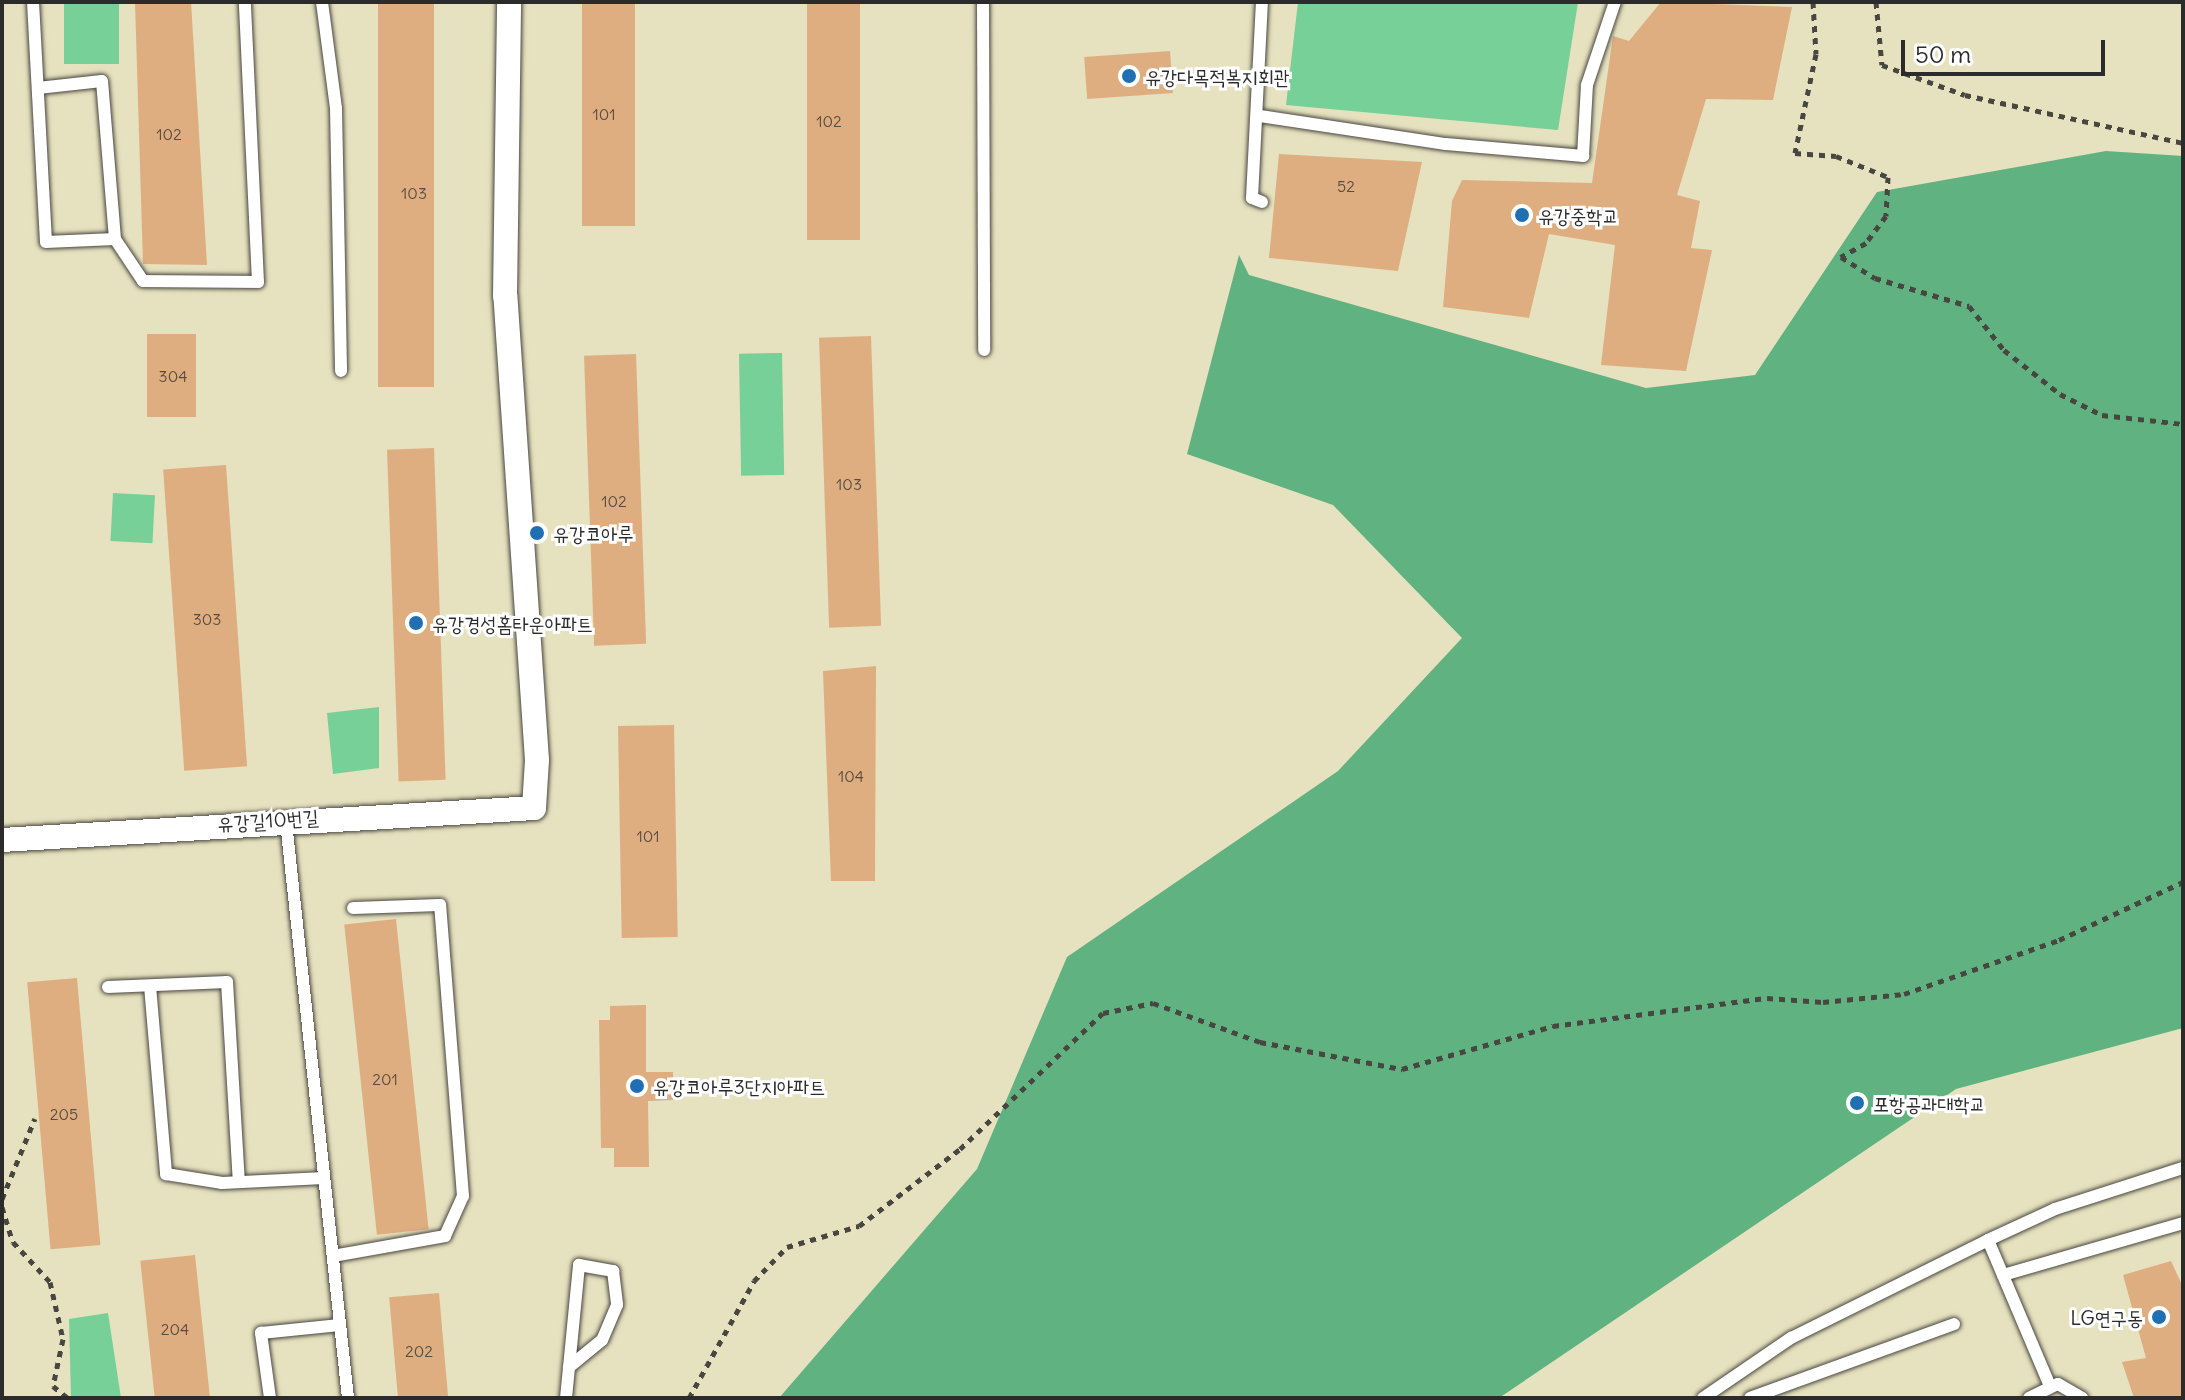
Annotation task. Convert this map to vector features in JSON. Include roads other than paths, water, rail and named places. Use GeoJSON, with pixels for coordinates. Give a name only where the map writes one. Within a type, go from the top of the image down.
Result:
{"type":"FeatureCollection","features":[{"type":"Feature","properties":{"kind":"street","name":"유강길10번길"},"geometry":{"type":"LineString","coordinates":[[2,840],[286,818],[534,808],[536,735],[505,296],[509,2]]}},
{"type":"Feature","properties":{"kind":"lane"},"geometry":{"type":"LineString","coordinates":[[33,2],[46,242],[115,239]]}},
{"type":"Feature","properties":{"kind":"lane"},"geometry":{"type":"LineString","coordinates":[[38,88],[102,81],[115,239],[143,281],[258,282],[245,2]]}},
{"type":"Feature","properties":{"kind":"lane"},"geometry":{"type":"LineString","coordinates":[[322,2],[336,108],[341,371]]}},
{"type":"Feature","properties":{"kind":"lane"},"geometry":{"type":"LineString","coordinates":[[983,2],[984,350]]}},
{"type":"Feature","properties":{"kind":"lane"},"geometry":{"type":"LineString","coordinates":[[1262,2],[1260,116],[1252,198],[1262,202]]}},
{"type":"Feature","properties":{"kind":"lane"},"geometry":{"type":"LineString","coordinates":[[1260,116],[1583,156],[1587,85],[1615,2]]}},
{"type":"Feature","properties":{"kind":"lane"},"geometry":{"type":"LineString","coordinates":[[286,818],[348,1398]]}},
{"type":"Feature","properties":{"kind":"lane"},"geometry":{"type":"LineString","coordinates":[[333,1256],[445,1236],[463,1196],[440,905],[353,908]]}},
{"type":"Feature","properties":{"kind":"lane"},"geometry":{"type":"LineString","coordinates":[[108,987],[227,982],[239,1182]]}},
{"type":"Feature","properties":{"kind":"lane"},"geometry":{"type":"LineString","coordinates":[[150,986],[166,1174],[239,1182],[324,1178]]}},
{"type":"Feature","properties":{"kind":"lane"},"geometry":{"type":"LineString","coordinates":[[1703,1398],[1791,1338],[1988,1240],[2055,1209],[2183,1168]]}},
{"type":"Feature","properties":{"kind":"lane"},"geometry":{"type":"LineString","coordinates":[[2003,1275],[2183,1223]]}},
{"type":"Feature","properties":{"kind":"lane"},"geometry":{"type":"LineString","coordinates":[[1988,1240],[2049,1384]]}},
{"type":"Feature","properties":{"kind":"lane"},"geometry":{"type":"LineString","coordinates":[[566,1398],[569,1367],[579,1265],[613,1271],[617,1305],[602,1340],[569,1367]]}},
{"type":"Feature","properties":{"kind":"lane"},"geometry":{"type":"LineString","coordinates":[[1750,1398],[1954,1324]]}},
{"type":"Feature","properties":{"kind":"lane"},"geometry":{"type":"LineString","coordinates":[[270,1398],[261,1333],[340,1325]]}},
{"type":"Feature","properties":{"kind":"lane"},"geometry":{"type":"LineString","coordinates":[[2029,1398],[2049,1384],[2068,1386],[2082,1398]]}},
{"type":"Feature","properties":{"kind":"place","name":"유강다목적복지회관"},"geometry":{"type":"Point","coordinates":[1129,76]}},
{"type":"Feature","properties":{"kind":"place","name":"유강중학교"},"geometry":{"type":"Point","coordinates":[1522,215]}},
{"type":"Feature","properties":{"kind":"place","name":"유강코아루"},"geometry":{"type":"Point","coordinates":[537,533]}},
{"type":"Feature","properties":{"kind":"place","name":"유강경성홈타운아파트"},"geometry":{"type":"Point","coordinates":[416,623]}},
{"type":"Feature","properties":{"kind":"place","name":"유강코아루3단지아파트"},"geometry":{"type":"Point","coordinates":[637,1086]}},
{"type":"Feature","properties":{"kind":"place","name":"포항공과대학교"},"geometry":{"type":"Point","coordinates":[1857,1103]}},
{"type":"Feature","properties":{"kind":"place","name":"LG연구동"},"geometry":{"type":"Point","coordinates":[2159,1317]}}]}
